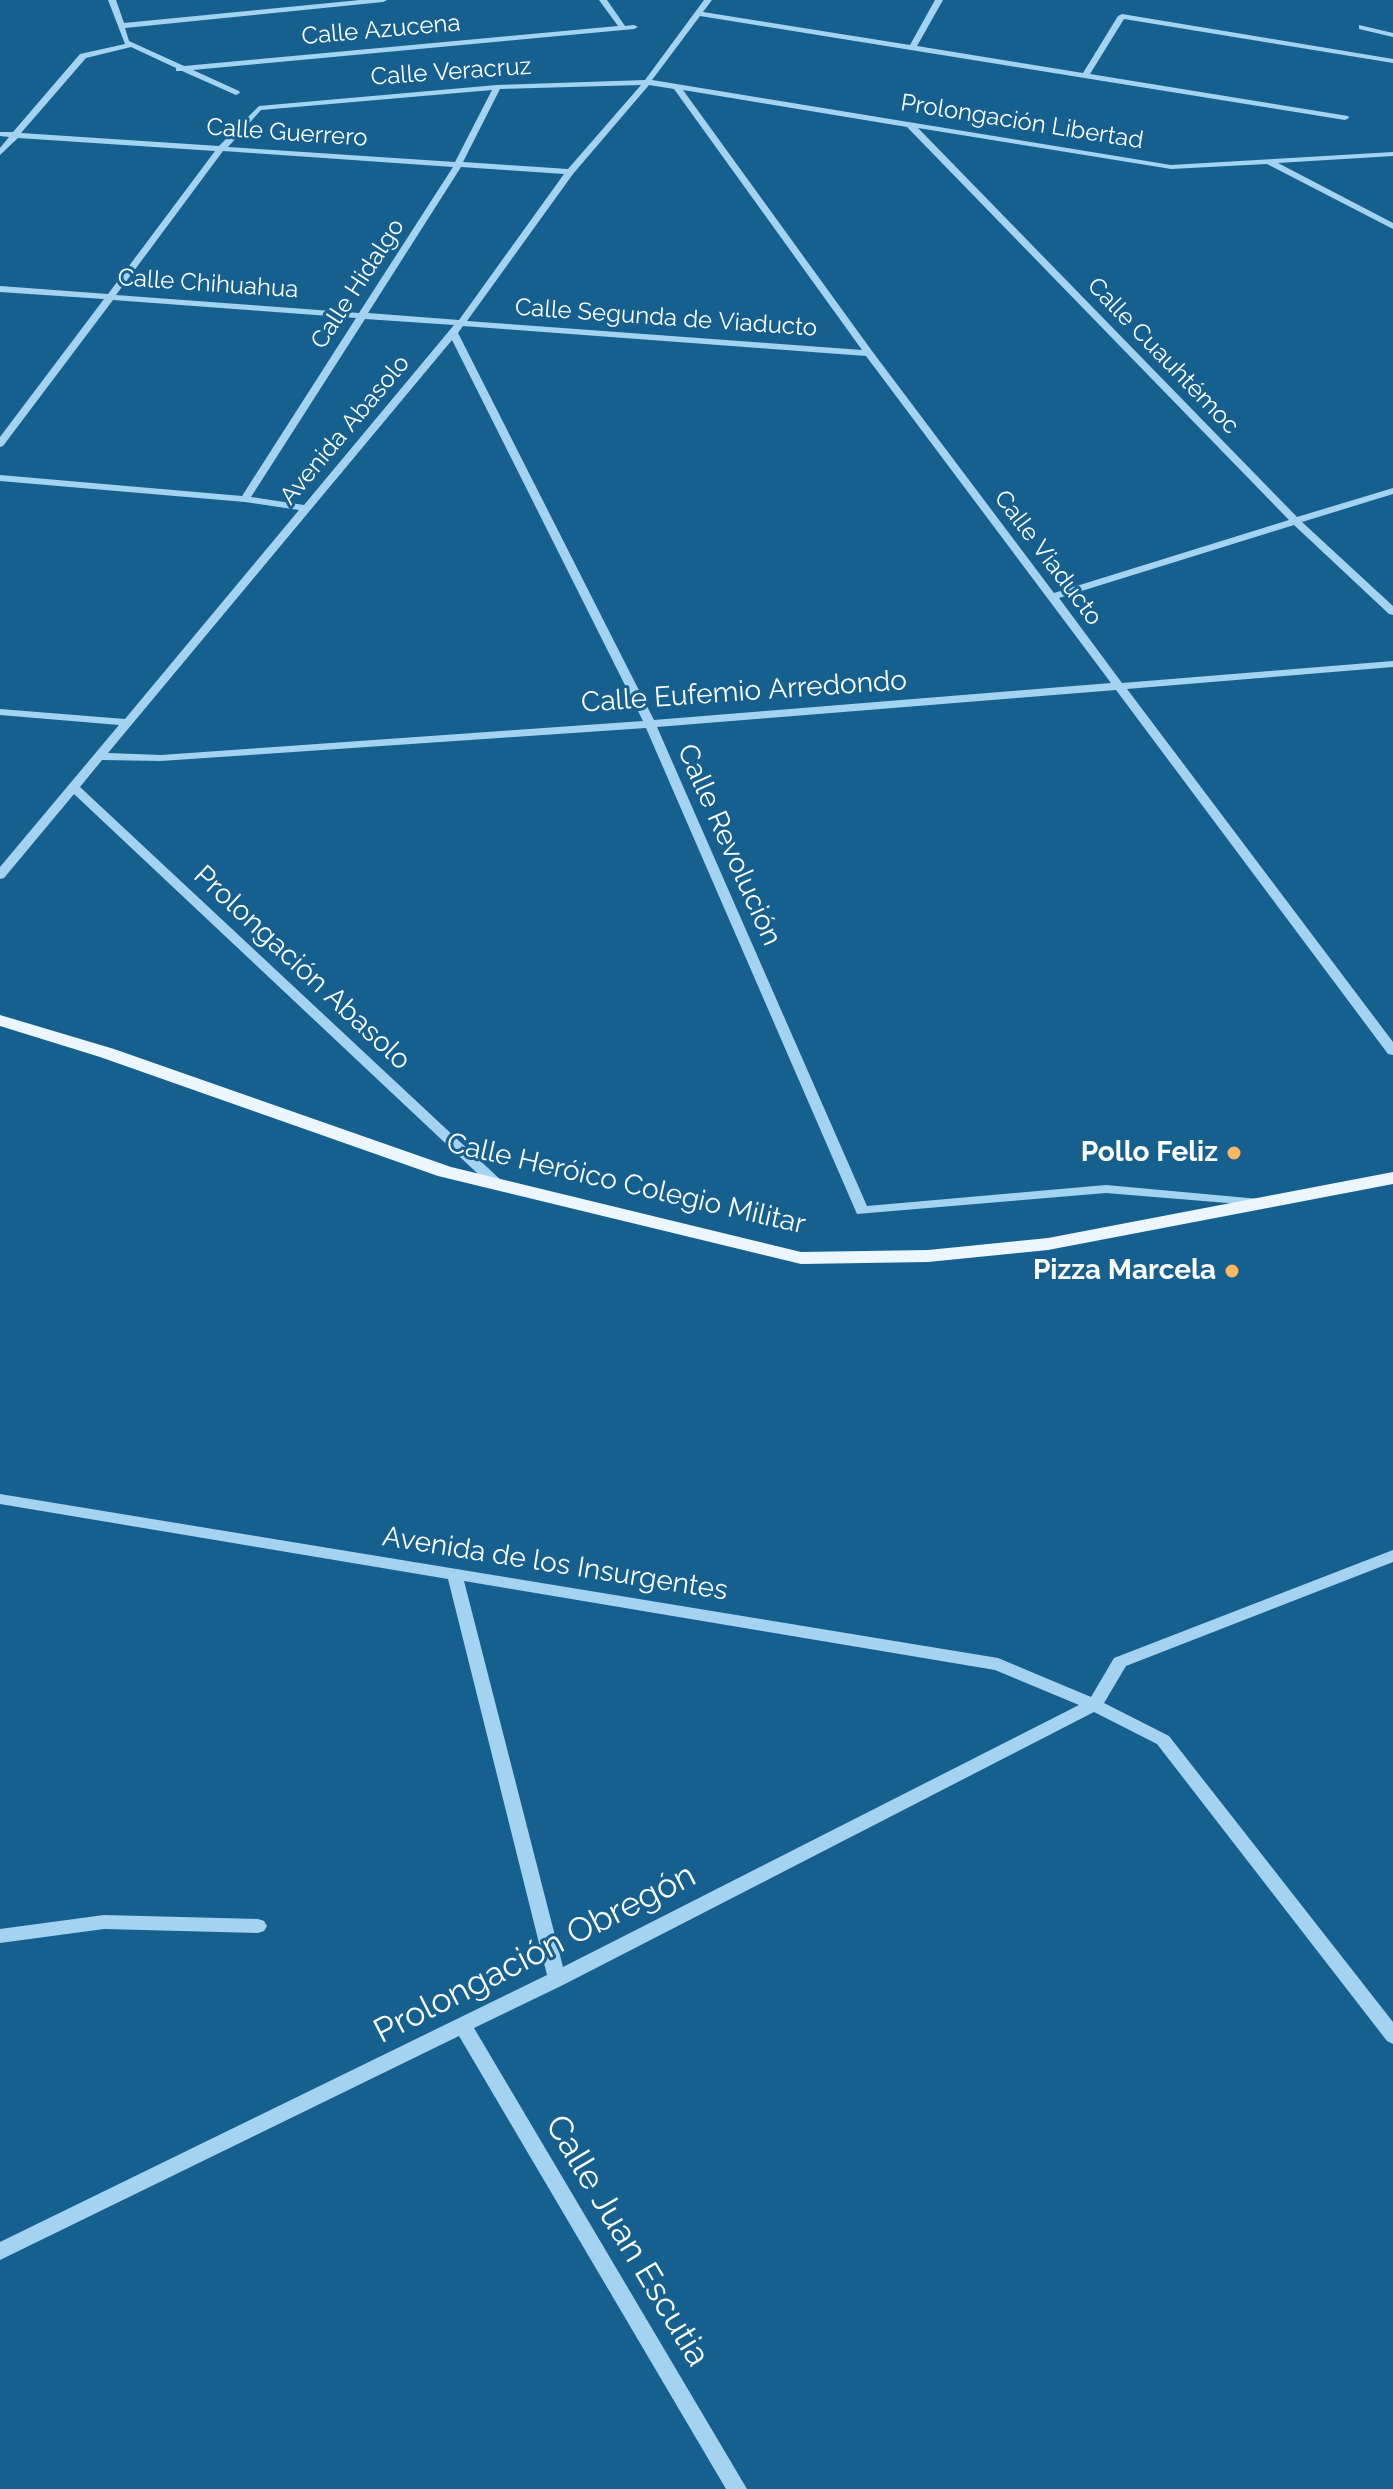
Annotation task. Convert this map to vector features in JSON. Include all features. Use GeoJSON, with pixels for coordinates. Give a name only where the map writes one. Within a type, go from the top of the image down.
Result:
{"type":"FeatureCollection","features":[{"type":"Feature","properties":{"kind":"main road","name":"Calle Heróico Colegio Militar"},"geometry":{"type":"LineString","coordinates":[[0,1020],[107,1053],[445,1172],[801,1258],[928,1256],[1048,1244],[1393,1178]]}},
{"type":"Feature","properties":{"kind":"street"},"geometry":{"type":"LineString","coordinates":[[112,0],[126,42],[236,93]]}},
{"type":"Feature","properties":{"kind":"street"},"geometry":{"type":"LineString","coordinates":[[120,26],[383,0]]}},
{"type":"Feature","properties":{"kind":"street"},"geometry":{"type":"LineString","coordinates":[[603,0],[623,28]]}},
{"type":"Feature","properties":{"kind":"street","name":"Calle Azucena"},"geometry":{"type":"LineString","coordinates":[[179,69],[634,27],[614,0]]}},
{"type":"Feature","properties":{"kind":"street","name":"Avenida Abasolo"},"geometry":{"type":"LineString","coordinates":[[0,875],[457,328],[570,172],[647,82],[708,0]]}},
{"type":"Feature","properties":{"kind":"street"},"geometry":{"type":"LineString","coordinates":[[912,48],[939,0]]}},
{"type":"Feature","properties":{"kind":"street"},"geometry":{"type":"LineString","coordinates":[[697,13],[1345,118]]}},
{"type":"Feature","properties":{"kind":"street"},"geometry":{"type":"LineString","coordinates":[[1084,77],[1122,16],[1393,61]]}},
{"type":"Feature","properties":{"kind":"street"},"geometry":{"type":"LineString","coordinates":[[1362,27],[1393,35]]}},
{"type":"Feature","properties":{"kind":"street"},"geometry":{"type":"LineString","coordinates":[[0,153],[83,56],[132,45]]}},
{"type":"Feature","properties":{"kind":"street","name":"Prolongación Libertad"},"geometry":{"type":"LineString","coordinates":[[647,82],[1171,167],[1393,154]]}},
{"type":"Feature","properties":{"kind":"street","name":"Calle Veracruz"},"geometry":{"type":"LineString","coordinates":[[221,149],[259,108],[497,87],[647,82]]}},
{"type":"Feature","properties":{"kind":"street","name":"Calle Viaducto"},"geometry":{"type":"LineString","coordinates":[[676,86],[869,353],[1393,1051]]}},
{"type":"Feature","properties":{"kind":"street","name":"Calle Hidalgo"},"geometry":{"type":"LineString","coordinates":[[245,499],[458,165],[497,87]]}},
{"type":"Feature","properties":{"kind":"street","name":"Calle Cuauhtémoc"},"geometry":{"type":"LineString","coordinates":[[908,123],[1295,521],[1393,612]]}},
{"type":"Feature","properties":{"kind":"street","name":"Calle Guerrero"},"geometry":{"type":"LineString","coordinates":[[0,134],[570,172]]}},
{"type":"Feature","properties":{"kind":"street"},"geometry":{"type":"LineString","coordinates":[[0,444],[221,149]]}},
{"type":"Feature","properties":{"kind":"street"},"geometry":{"type":"LineString","coordinates":[[1271,162],[1393,226]]}},
{"type":"Feature","properties":{"kind":"street","name":"Calle Chihuahua"},"geometry":{"type":"LineString","coordinates":[[0,289],[361,316],[457,328]]}},
{"type":"Feature","properties":{"kind":"street","name":"Calle Segunda de Viaducto"},"geometry":{"type":"LineString","coordinates":[[457,328],[869,353]]}},
{"type":"Feature","properties":{"kind":"street","name":"Calle Revolución"},"geometry":{"type":"LineString","coordinates":[[457,328],[650,724],[862,1211]]}},
{"type":"Feature","properties":{"kind":"street"},"geometry":{"type":"LineString","coordinates":[[0,478],[245,499],[305,508]]}},
{"type":"Feature","properties":{"kind":"street"},"geometry":{"type":"LineString","coordinates":[[1052,597],[1393,491]]}},
{"type":"Feature","properties":{"kind":"street","name":"Calle Eufemio Arredondo"},"geometry":{"type":"LineString","coordinates":[[99,756],[161,758],[650,724],[1393,664]]}},
{"type":"Feature","properties":{"kind":"street"},"geometry":{"type":"LineString","coordinates":[[0,712],[126,722]]}},
{"type":"Feature","properties":{"kind":"street","name":"Prolongación Abasolo"},"geometry":{"type":"LineString","coordinates":[[73,787],[498,1185]]}},
{"type":"Feature","properties":{"kind":"street","name":"Calle Heróico Colegio Militar"},"geometry":{"type":"LineString","coordinates":[[862,1211],[1106,1189],[1259,1203]]}},
{"type":"Feature","properties":{"kind":"street","name":"Avenida de los Insurgentes"},"geometry":{"type":"LineString","coordinates":[[0,1499],[998,1664],[1094,1705],[1163,1740],[1393,2036]]}},
{"type":"Feature","properties":{"kind":"street"},"geometry":{"type":"LineString","coordinates":[[1094,1705],[1120,1662],[1393,1556]]}},
{"type":"Feature","properties":{"kind":"street"},"geometry":{"type":"LineString","coordinates":[[454,1573],[557,1980]]}},
{"type":"Feature","properties":{"kind":"street","name":"Prolongación Obregón"},"geometry":{"type":"LineString","coordinates":[[0,2251],[265,2125],[557,1980],[1094,1705]]}},
{"type":"Feature","properties":{"kind":"street"},"geometry":{"type":"LineString","coordinates":[[0,1936],[104,1922],[258,1926]]}},
{"type":"Feature","properties":{"kind":"street","name":"Calle Juan Escutia"},"geometry":{"type":"LineString","coordinates":[[463,2026],[737,2489]]}},
{"type":"Feature","properties":{"kind":"place","name":"Pollo Feliz"},"geometry":{"type":"Point","coordinates":[1234,1153]}},
{"type":"Feature","properties":{"kind":"place","name":"Pizza Marcela"},"geometry":{"type":"Point","coordinates":[1232,1271]}}]}
